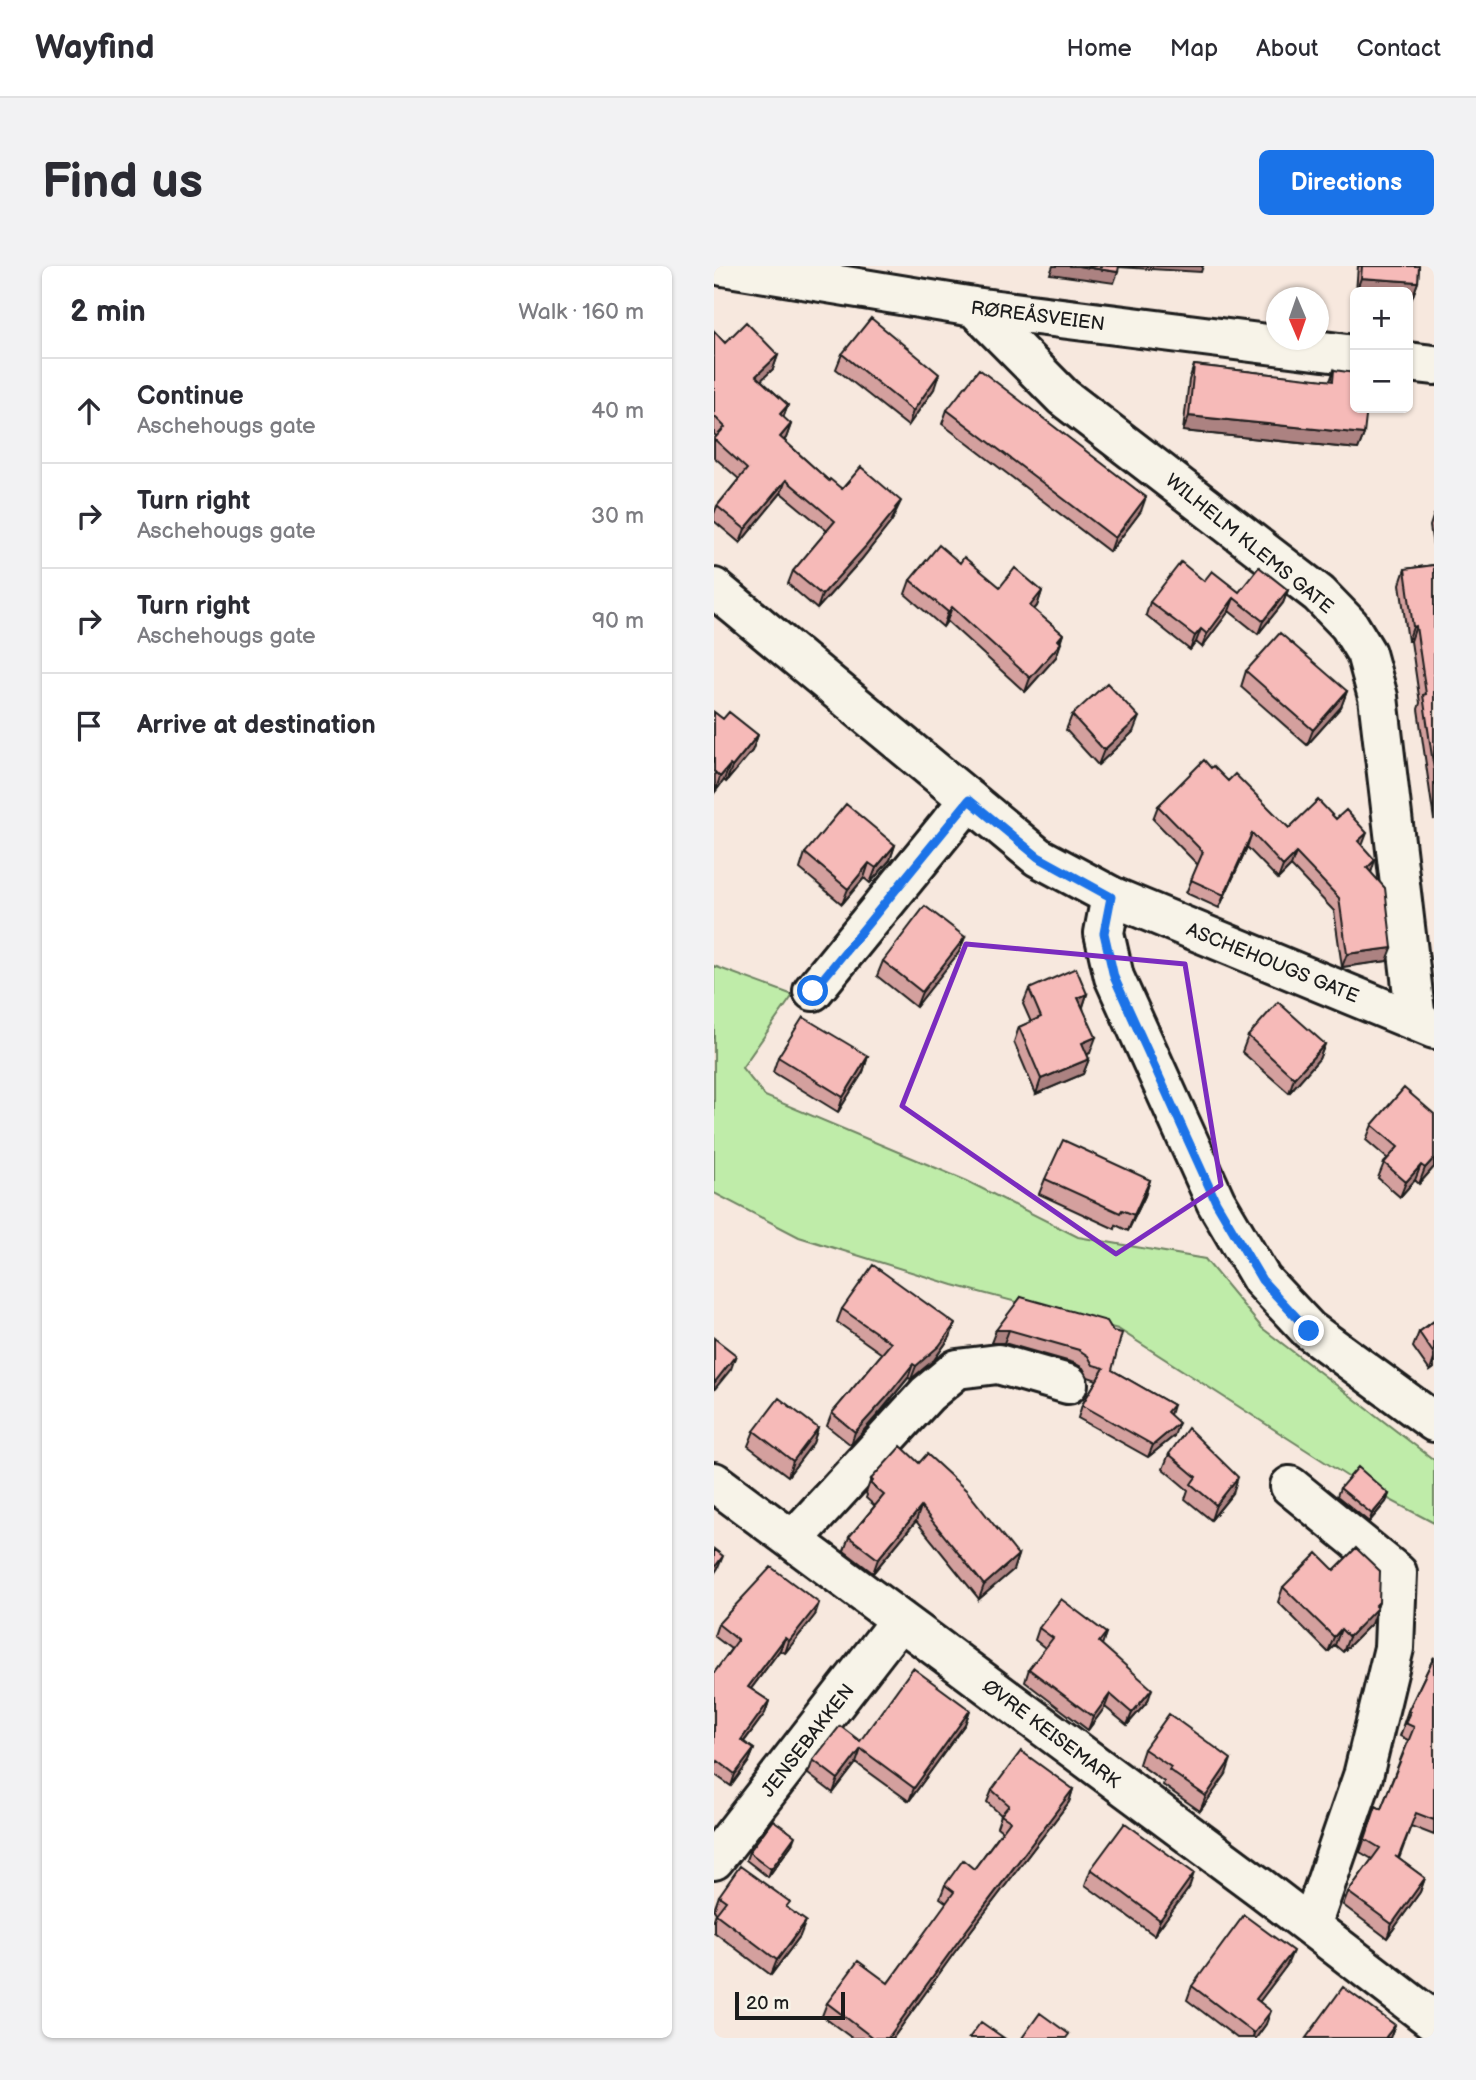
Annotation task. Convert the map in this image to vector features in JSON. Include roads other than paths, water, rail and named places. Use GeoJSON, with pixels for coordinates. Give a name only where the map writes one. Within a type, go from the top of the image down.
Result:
{"type":"FeatureCollection","features":[{"type":"Feature","properties":{"kind":"street","name":"RØREÅSVEIEN"},"geometry":{"type":"LineString","coordinates":[[723,266],[974,307],[1350,354]]}},
{"type":"Feature","properties":{"kind":"street","name":"WILHELM KLEMS GATE"},"geometry":{"type":"LineString","coordinates":[[974,307],[1063,397],[1319,594],[1349,625],[1366,653],[1378,697],[1425,1024]]}},
{"type":"Feature","properties":{"kind":"street"},"geometry":{"type":"LineString","coordinates":[[1413,363],[1434,366]]}},
{"type":"Feature","properties":{"kind":"street","name":"ASCHEHOUGS GATE"},"geometry":{"type":"LineString","coordinates":[[714,588],[1038,857],[1111,897],[1425,1024]]}},
{"type":"Feature","properties":{"kind":"street"},"geometry":{"type":"LineString","coordinates":[[813,991],[969,800]]}},
{"type":"Feature","properties":{"kind":"street"},"geometry":{"type":"LineString","coordinates":[[1111,897],[1104,933],[1114,977],[1216,1202],[1262,1280],[1309,1331],[1434,1422]]}},
{"type":"Feature","properties":{"kind":"street"},"geometry":{"type":"LineString","coordinates":[[793,1540],[928,1394],[957,1369],[998,1364],[1068,1384]]}},
{"type":"Feature","properties":{"kind":"street","name":"ØVRE KEISEMARK"},"geometry":{"type":"LineString","coordinates":[[714,1482],[1311,1926],[1434,2021]]}},
{"type":"Feature","properties":{"kind":"street"},"geometry":{"type":"LineString","coordinates":[[1290,1486],[1397,1573],[1394,1648],[1367,1763],[1311,1926]]}},
{"type":"Feature","properties":{"kind":"street","name":"JENSEBAKKEN"},"geometry":{"type":"LineString","coordinates":[[714,1860],[900,1620]]}}]}
